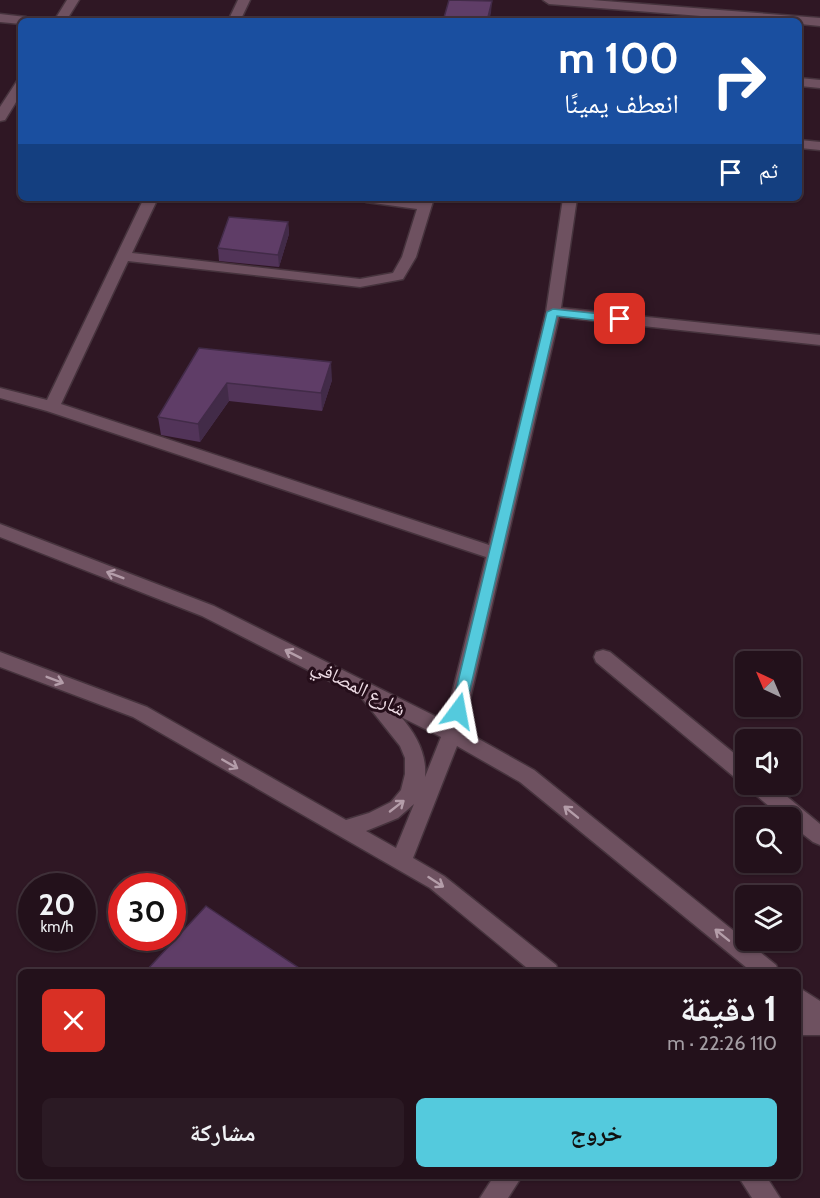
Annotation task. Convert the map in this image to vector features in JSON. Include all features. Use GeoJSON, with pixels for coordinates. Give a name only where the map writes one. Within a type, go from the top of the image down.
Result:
{"type":"FeatureCollection","features":[{"type":"Feature","properties":{"kind":"street"},"geometry":{"type":"LineString","coordinates":[[62,18],[73,0]]}},
{"type":"Feature","properties":{"kind":"street"},"geometry":{"type":"LineString","coordinates":[[235,18],[244,0]]}},
{"type":"Feature","properties":{"kind":"street"},"geometry":{"type":"LineString","coordinates":[[549,0],[766,18]]}},
{"type":"Feature","properties":{"kind":"street"},"geometry":{"type":"LineString","coordinates":[[0,18],[18,20]]}},
{"type":"Feature","properties":{"kind":"street"},"geometry":{"type":"LineString","coordinates":[[802,21],[820,22]]}},
{"type":"Feature","properties":{"kind":"street"},"geometry":{"type":"LineString","coordinates":[[802,82],[820,84]]}},
{"type":"Feature","properties":{"kind":"street"},"geometry":{"type":"LineString","coordinates":[[0,117],[18,89]]}},
{"type":"Feature","properties":{"kind":"street"},"geometry":{"type":"LineString","coordinates":[[802,144],[820,146]]}},
{"type":"Feature","properties":{"kind":"street"},"geometry":{"type":"LineString","coordinates":[[52,407],[150,201]]}},
{"type":"Feature","properties":{"kind":"street"},"geometry":{"type":"LineString","coordinates":[[123,256],[360,283],[398,276],[410,257],[426,202],[411,201]]}},
{"type":"Feature","properties":{"kind":"street"},"geometry":{"type":"LineString","coordinates":[[401,861],[452,734],[553,312],[570,201]]}},
{"type":"Feature","properties":{"kind":"street"},"geometry":{"type":"LineString","coordinates":[[553,312],[820,340]]}},
{"type":"Feature","properties":{"kind":"street"},"geometry":{"type":"LineString","coordinates":[[0,393],[52,407],[496,554]]}},
{"type":"Feature","properties":{"kind":"street","name":"شارع المصافي"},"geometry":{"type":"LineString","coordinates":[[0,530],[208,611],[452,734],[527,776],[764,969]]}},
{"type":"Feature","properties":{"kind":"street"},"geometry":{"type":"LineString","coordinates":[[603,657],[735,766]]}},
{"type":"Feature","properties":{"kind":"street"},"geometry":{"type":"LineString","coordinates":[[0,659],[140,712],[437,882],[544,969]]}},
{"type":"Feature","properties":{"kind":"street"},"geometry":{"type":"LineString","coordinates":[[344,829],[377,819],[403,804],[415,782],[417,762],[409,741],[365,691]]}},
{"type":"Feature","properties":{"kind":"street"},"geometry":{"type":"LineString","coordinates":[[770,795],[820,836]]}},
{"type":"Feature","properties":{"kind":"street"},"geometry":{"type":"LineString","coordinates":[[801,999],[820,1014]]}},
{"type":"Feature","properties":{"kind":"street"},"geometry":{"type":"LineString","coordinates":[[801,1025],[820,1025]]}},
{"type":"Feature","properties":{"kind":"street"},"geometry":{"type":"LineString","coordinates":[[492,1198],[508,1179]]}},
{"type":"Feature","properties":{"kind":"street"},"geometry":{"type":"LineString","coordinates":[[752,1179],[768,1198]]}},
{"type":"Feature","properties":{"kind":"building"},"geometry":{"type":"Polygon","coordinates":[[[449,0],[492,1],[488,18],[444,18],[449,0]]]}},
{"type":"Feature","properties":{"kind":"building"},"geometry":{"type":"Polygon","coordinates":[[[229,217],[288,222],[278,255],[218,248],[229,217]]]}},
{"type":"Feature","properties":{"kind":"building"},"geometry":{"type":"Polygon","coordinates":[[[199,348],[331,362],[321,393],[227,383],[198,424],[158,417],[199,348]]]}},
{"type":"Feature","properties":{"kind":"building"},"geometry":{"type":"Polygon","coordinates":[[[206,906],[300,969],[148,969],[164,951],[186,951],[186,928],[206,906]]]}},
{"type":"Feature","properties":{"kind":"route"},"geometry":{"type":"LineString","coordinates":[[458,711],[553,312],[620,319]]}}]}
